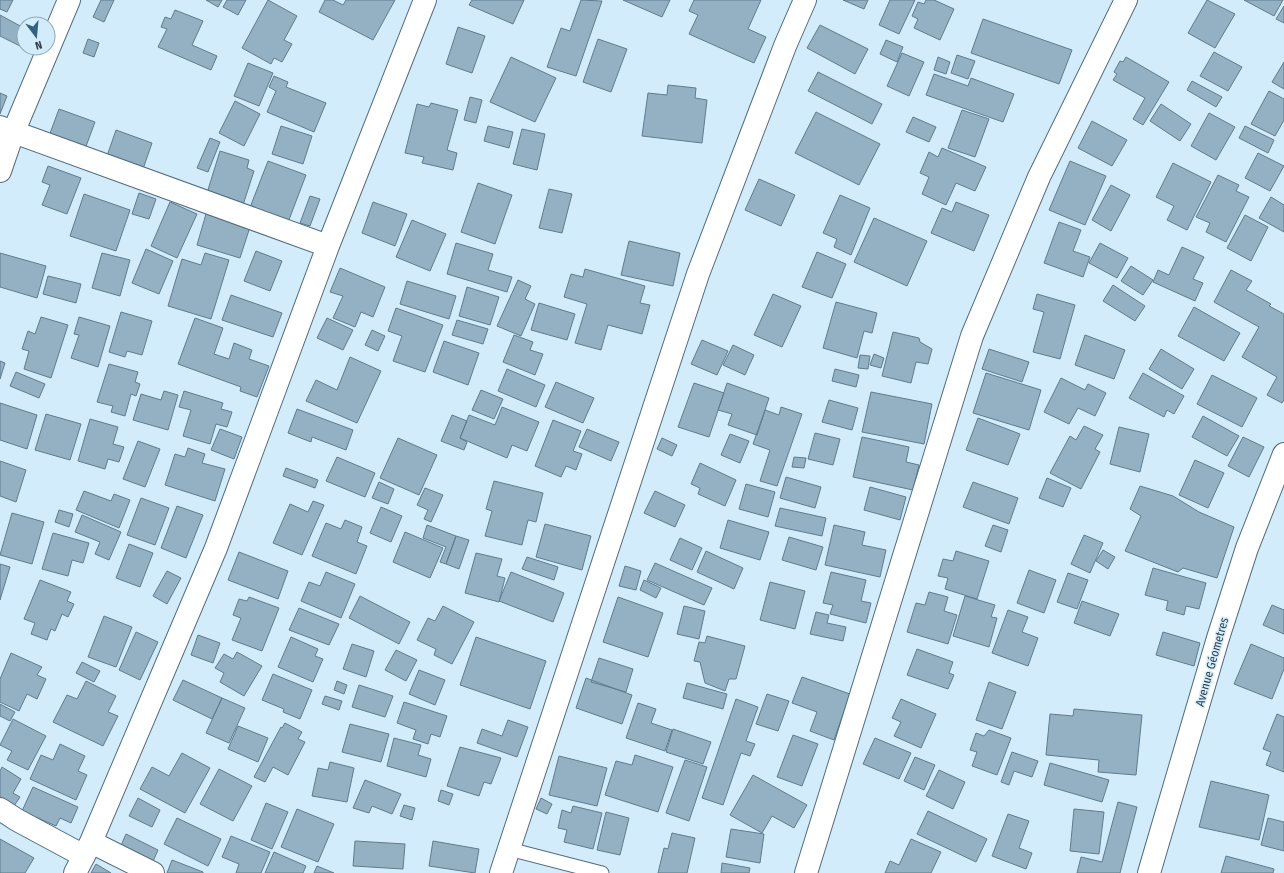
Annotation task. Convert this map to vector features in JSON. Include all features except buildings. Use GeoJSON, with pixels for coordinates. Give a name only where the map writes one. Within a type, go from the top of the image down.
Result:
{"type":"FeatureCollection","features":[{"type":"Feature","properties":{"kind":"street"},"geometry":{"type":"LineString","coordinates":[[0,170],[6,130],[69,0]]}},
{"type":"Feature","properties":{"kind":"street"},"geometry":{"type":"LineString","coordinates":[[83,857],[216,548],[328,246],[425,0]]}},
{"type":"Feature","properties":{"kind":"street"},"geometry":{"type":"LineString","coordinates":[[501,873],[698,274],[785,46],[805,0]]}},
{"type":"Feature","properties":{"kind":"street"},"geometry":{"type":"LineString","coordinates":[[806,873],[972,336],[1040,176],[1126,0]]}},
{"type":"Feature","properties":{"kind":"street"},"geometry":{"type":"LineString","coordinates":[[6,130],[328,246]]}},
{"type":"Feature","properties":{"kind":"street","name":"Avenue Géometres"},"geometry":{"type":"LineString","coordinates":[[1149,873],[1244,556],[1284,454]]}},
{"type":"Feature","properties":{"kind":"street"},"geometry":{"type":"LineString","coordinates":[[0,809],[83,857],[153,873]]}},
{"type":"Feature","properties":{"kind":"lane"},"geometry":{"type":"LineString","coordinates":[[509,849],[602,873]]}}]}
